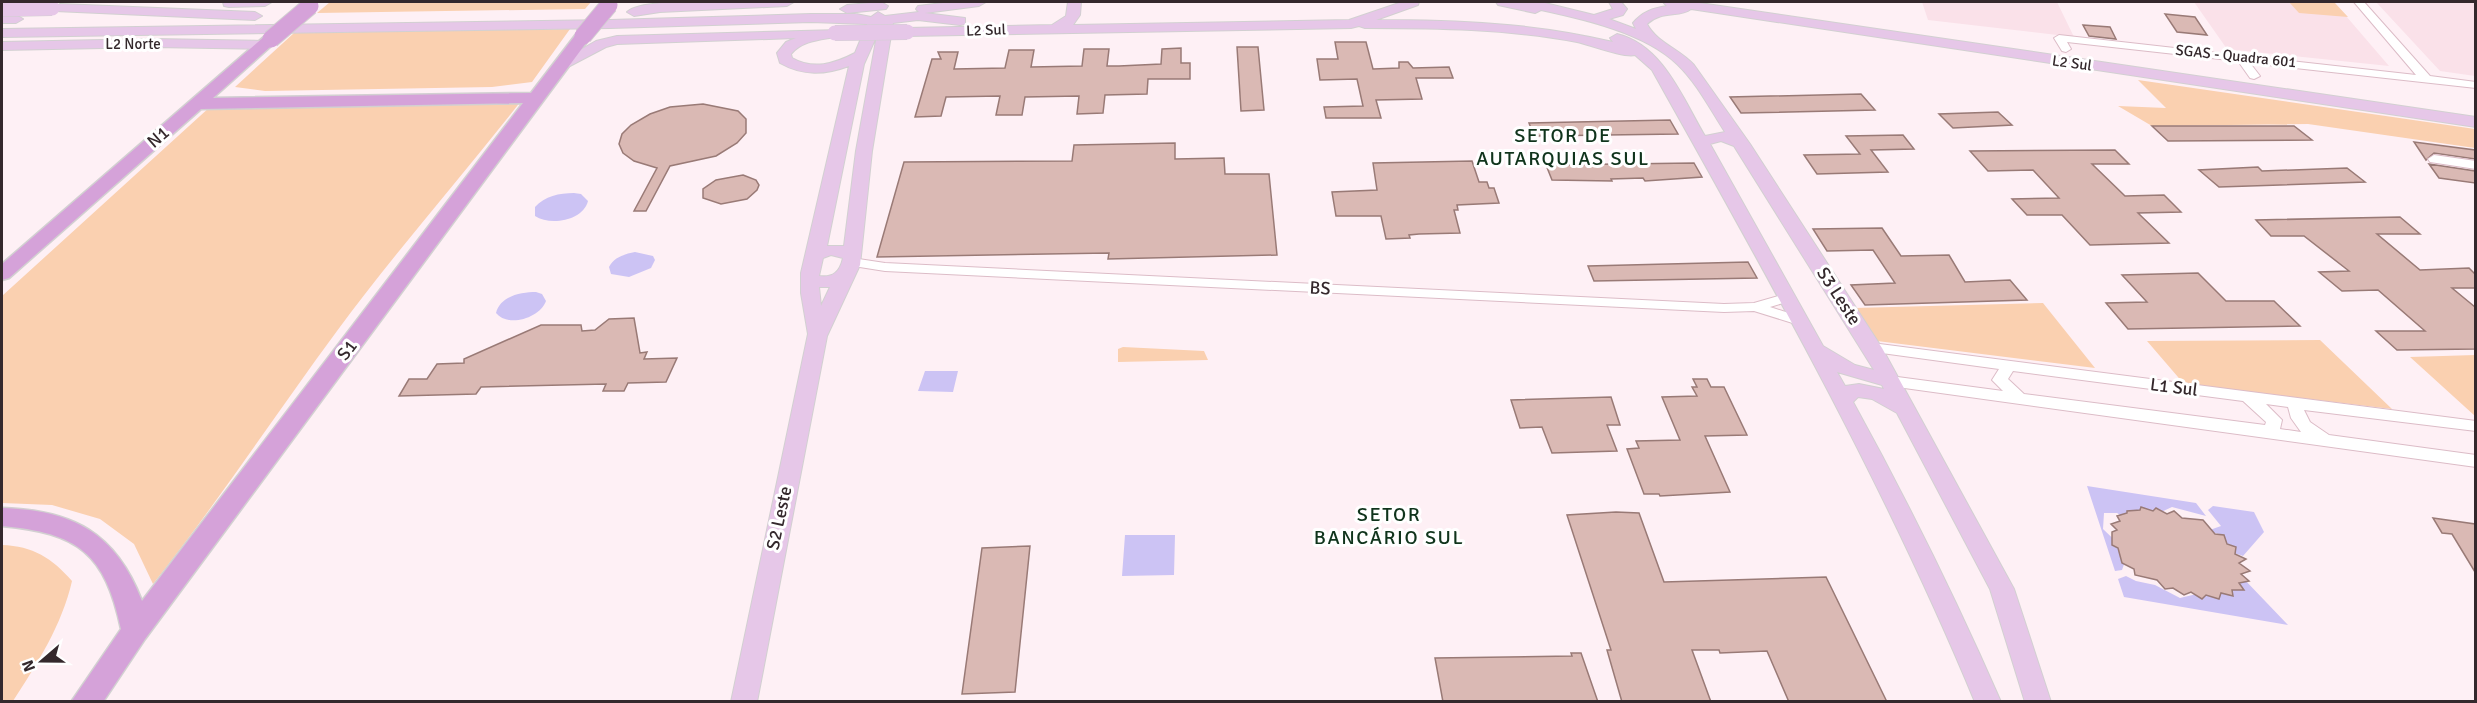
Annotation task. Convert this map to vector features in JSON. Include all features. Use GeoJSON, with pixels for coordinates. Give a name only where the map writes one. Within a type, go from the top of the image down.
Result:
{"type":"FeatureCollection","features":[{"type":"Feature","properties":{"kind":"highway","name":"S1"},"geometry":{"type":"LineString","coordinates":[[86,702],[135,631],[539,92],[610,3]]}},
{"type":"Feature","properties":{"kind":"highway","name":"N1"},"geometry":{"type":"LineString","coordinates":[[2,274],[202,99],[266,37],[313,4]]}},
{"type":"Feature","properties":{"kind":"highway"},"geometry":{"type":"LineString","coordinates":[[202,99],[539,92]]}},
{"type":"Feature","properties":{"kind":"highway"},"geometry":{"type":"LineString","coordinates":[[2,517],[25,517],[79,533],[112,562],[131,605],[135,631]]}},
{"type":"Feature","properties":{"kind":"main road"},"geometry":{"type":"LineString","coordinates":[[2,33],[11,18],[31,2]]}},
{"type":"Feature","properties":{"kind":"main road"},"geometry":{"type":"LineString","coordinates":[[2,9],[265,2]]}},
{"type":"Feature","properties":{"kind":"main road"},"geometry":{"type":"LineString","coordinates":[[634,18],[660,8],[788,2]]}},
{"type":"Feature","properties":{"kind":"main road"},"geometry":{"type":"LineString","coordinates":[[11,18],[846,18],[886,10],[915,10],[980,2]]}},
{"type":"Feature","properties":{"kind":"main road"},"geometry":{"type":"LineString","coordinates":[[1057,28],[1073,18],[1076,12],[1074,2]]}},
{"type":"Feature","properties":{"kind":"main road"},"geometry":{"type":"LineString","coordinates":[[1087,2],[1092,20],[1102,27]]}},
{"type":"Feature","properties":{"kind":"main road","name":"L2 Sul"},"geometry":{"type":"LineString","coordinates":[[561,65],[601,44],[618,40],[1102,27],[1351,24],[1413,2]]}},
{"type":"Feature","properties":{"kind":"main road"},"geometry":{"type":"LineString","coordinates":[[1503,2],[1596,28],[1639,51],[1665,80],[1785,298],[1817,351],[1842,402],[1888,484],[1937,585],[1983,696]]}},
{"type":"Feature","properties":{"kind":"main road","name":"S3 Leste"},"geometry":{"type":"LineString","coordinates":[[1524,2],[1592,20],[1654,42],[1679,58],[1703,86],[1872,348],[1994,572],[2038,702]]}},
{"type":"Feature","properties":{"kind":"main road"},"geometry":{"type":"LineString","coordinates":[[1592,20],[1618,12],[1620,9],[1615,2]]}},
{"type":"Feature","properties":{"kind":"main road","name":"L2 Sul"},"geometry":{"type":"LineString","coordinates":[[1669,2],[2274,86],[2475,122]]}},
{"type":"Feature","properties":{"kind":"main road","name":"L2 Sul"},"geometry":{"type":"LineString","coordinates":[[1747,2],[2254,76],[2274,86]]}},
{"type":"Feature","properties":{"kind":"main road"},"geometry":{"type":"LineString","coordinates":[[56,8],[275,18]]}},
{"type":"Feature","properties":{"kind":"main road"},"geometry":{"type":"LineString","coordinates":[[1654,42],[1644,32],[1640,23],[1647,15],[1668,9],[1721,10]]}},
{"type":"Feature","properties":{"kind":"main road"},"geometry":{"type":"LineString","coordinates":[[886,10],[1021,29]]}},
{"type":"Feature","properties":{"kind":"main road"},"geometry":{"type":"LineString","coordinates":[[811,280],[825,283],[849,266],[848,252],[839,249],[816,255],[861,55],[886,10]]}},
{"type":"Feature","properties":{"kind":"main road","name":"S2 Leste"},"geometry":{"type":"LineString","coordinates":[[744,702],[818,336],[849,266],[886,10]]}},
{"type":"Feature","properties":{"kind":"main road"},"geometry":{"type":"LineString","coordinates":[[2,33],[266,37],[634,18],[833,33]]}},
{"type":"Feature","properties":{"kind":"main road"},"geometry":{"type":"LineString","coordinates":[[1351,24],[1469,25],[1554,34],[1625,50],[1665,80],[1689,91],[1703,86]]}},
{"type":"Feature","properties":{"kind":"main road"},"geometry":{"type":"LineString","coordinates":[[833,33],[791,45],[784,53],[785,60],[795,67],[821,70],[846,64],[861,55]]}},
{"type":"Feature","properties":{"kind":"main road","name":"L2 Norte"},"geometry":{"type":"LineString","coordinates":[[2,46],[266,37]]}},
{"type":"Feature","properties":{"kind":"main road","name":"L2 Sul"},"geometry":{"type":"LineString","coordinates":[[2320,93],[2475,109]]}},
{"type":"Feature","properties":{"kind":"main road"},"geometry":{"type":"LineString","coordinates":[[847,112],[856,116],[870,113]]}},
{"type":"Feature","properties":{"kind":"main road"},"geometry":{"type":"LineString","coordinates":[[1701,142],[1722,136],[1742,144]]}},
{"type":"Feature","properties":{"kind":"main road","name":"S2 Leste"},"geometry":{"type":"LineString","coordinates":[[816,255],[810,267],[818,336]]}},
{"type":"Feature","properties":{"kind":"main road"},"geometry":{"type":"LineString","coordinates":[[1817,351],[1848,370],[1890,381]]}},
{"type":"Feature","properties":{"kind":"main road"},"geometry":{"type":"LineString","coordinates":[[1842,402],[1852,391],[1863,390],[1890,398],[1904,408]]}},
{"type":"Feature","properties":{"kind":"main road"},"geometry":{"type":"LineString","coordinates":[[2023,662],[2053,702]]}},
{"type":"Feature","properties":{"kind":"street"},"geometry":{"type":"LineString","coordinates":[[2359,2],[2425,78]]}},
{"type":"Feature","properties":{"kind":"street","name":"SGAS - Quadra 601"},"geometry":{"type":"LineString","coordinates":[[2066,49],[2059,38],[2475,85]]}},
{"type":"Feature","properties":{"kind":"street"},"geometry":{"type":"LineString","coordinates":[[2240,57],[2254,76]]}},
{"type":"Feature","properties":{"kind":"street"},"geometry":{"type":"LineString","coordinates":[[2434,159],[2475,165]]}},
{"type":"Feature","properties":{"kind":"street","name":"BS"},"geometry":{"type":"LineString","coordinates":[[849,266],[1583,303],[1755,307],[1799,321]]}},
{"type":"Feature","properties":{"kind":"street","name":"BS"},"geometry":{"type":"LineString","coordinates":[[1755,307],[1785,298]]}},
{"type":"Feature","properties":{"kind":"street","name":"L1 Sul"},"geometry":{"type":"LineString","coordinates":[[1872,348],[2475,426]]}},
{"type":"Feature","properties":{"kind":"street"},"geometry":{"type":"LineString","coordinates":[[2008,366],[2000,380],[2007,389],[2020,398]]}},
{"type":"Feature","properties":{"kind":"street","name":"L1 Sul"},"geometry":{"type":"LineString","coordinates":[[1890,381],[2475,461]]}},
{"type":"Feature","properties":{"kind":"street"},"geometry":{"type":"LineString","coordinates":[[2246,396],[2274,420],[2273,428],[2265,431]]}},
{"type":"Feature","properties":{"kind":"street"},"geometry":{"type":"LineString","coordinates":[[2307,404],[2296,407],[2297,417],[2302,424],[2329,441]]}},
{"type":"Feature","properties":{"kind":"shaded area"},"geometry":{"type":"Polygon","coordinates":[[[330,2],[591,2],[585,9],[317,13],[330,2]]]}},
{"type":"Feature","properties":{"kind":"shaded area"},"geometry":{"type":"Polygon","coordinates":[[[1922,2],[2057,2],[2074,37],[1928,20],[1922,2]]]}},
{"type":"Feature","properties":{"kind":"shaded area"},"geometry":{"type":"Polygon","coordinates":[[[2194,2],[2334,2],[2389,66],[2227,49],[2194,2]]]}},
{"type":"Feature","properties":{"kind":"shaded area"},"geometry":{"type":"Polygon","coordinates":[[[2289,2],[2334,2],[2348,17],[2299,13],[2289,2]]]}},
{"type":"Feature","properties":{"kind":"shaded area"},"geometry":{"type":"Polygon","coordinates":[[[2376,2],[2475,2],[2475,76],[2440,71],[2376,2]]]}},
{"type":"Feature","properties":{"kind":"shaded area"},"geometry":{"type":"Polygon","coordinates":[[[570,29],[532,82],[492,87],[265,91],[235,87],[294,33],[570,29]]]}},
{"type":"Feature","properties":{"kind":"shaded area"},"geometry":{"type":"Polygon","coordinates":[[[2138,80],[2475,129],[2475,148],[2308,124],[2152,126],[2118,106],[2166,108],[2138,80]]]}},
{"type":"Feature","properties":{"kind":"shaded area"},"geometry":{"type":"Polygon","coordinates":[[[521,101],[359,302],[153,584],[134,544],[100,519],[52,505],[2,503],[2,296],[211,106],[521,101]]]}},
{"type":"Feature","properties":{"kind":"shaded area"},"geometry":{"type":"Polygon","coordinates":[[[574,193],[581,194],[588,201],[580,213],[557,221],[535,216],[535,207],[543,200],[574,193]]]}},
{"type":"Feature","properties":{"kind":"shaded area"},"geometry":{"type":"Polygon","coordinates":[[[635,252],[653,256],[655,260],[651,268],[629,277],[611,274],[609,267],[617,258],[635,252]]]}},
{"type":"Feature","properties":{"kind":"shaded area"},"geometry":{"type":"Polygon","coordinates":[[[536,292],[542,294],[546,301],[543,307],[531,316],[508,320],[496,313],[498,307],[506,299],[518,294],[536,292]]]}},
{"type":"Feature","properties":{"kind":"shaded area"},"geometry":{"type":"Polygon","coordinates":[[[2043,303],[2095,368],[1877,341],[1854,308],[2043,303]]]}},
{"type":"Feature","properties":{"kind":"shaded area"},"geometry":{"type":"Polygon","coordinates":[[[2320,340],[2392,409],[2184,384],[2147,341],[2320,340]]]}},
{"type":"Feature","properties":{"kind":"shaded area"},"geometry":{"type":"Polygon","coordinates":[[[1123,347],[1204,351],[1208,360],[1118,362],[1118,349],[1123,347]]]}},
{"type":"Feature","properties":{"kind":"shaded area"},"geometry":{"type":"Polygon","coordinates":[[[2475,355],[2475,416],[2410,357],[2475,355]]]}},
{"type":"Feature","properties":{"kind":"shaded area"},"geometry":{"type":"Polygon","coordinates":[[[925,371],[958,371],[953,392],[918,391],[925,371]]]}},
{"type":"Feature","properties":{"kind":"shaded area"},"geometry":{"type":"Polygon","coordinates":[[[2087,486],[2196,503],[2206,516],[2172,507],[2159,513],[2156,508],[2150,515],[2138,516],[2127,511],[2128,520],[2117,513],[2104,513],[2103,529],[2128,553],[2122,570],[2115,571],[2087,486]]]}},
{"type":"Feature","properties":{"kind":"shaded area"},"geometry":{"type":"Polygon","coordinates":[[[2213,506],[2254,512],[2264,532],[2243,556],[2229,551],[2236,547],[2220,541],[2224,535],[2207,531],[2221,526],[2208,510],[2213,506]]]}},
{"type":"Feature","properties":{"kind":"shaded area"},"geometry":{"type":"Polygon","coordinates":[[[1125,535],[1175,535],[1174,575],[1122,576],[1125,535]]]}},
{"type":"Feature","properties":{"kind":"shaded area"},"geometry":{"type":"Polygon","coordinates":[[[2,545],[23,548],[41,555],[57,566],[72,581],[55,629],[13,701],[2,701],[2,545]]]}},
{"type":"Feature","properties":{"kind":"shaded area"},"geometry":{"type":"Polygon","coordinates":[[[2126,576],[2136,581],[2155,585],[2180,598],[2209,591],[2219,599],[2222,590],[2233,596],[2231,585],[2236,578],[2243,578],[2288,625],[2124,597],[2118,579],[2126,576]]]}},
{"type":"Feature","properties":{"kind":"building"},"geometry":{"type":"Polygon","coordinates":[[[2165,14],[2195,17],[2207,35],[2177,32],[2165,14]]]}},
{"type":"Feature","properties":{"kind":"building"},"geometry":{"type":"Polygon","coordinates":[[[2083,25],[2110,27],[2116,39],[2089,36],[2083,25]]]}},
{"type":"Feature","properties":{"kind":"building"},"geometry":{"type":"Polygon","coordinates":[[[1335,42],[1366,42],[1373,69],[1399,68],[1399,62],[1408,62],[1413,68],[1449,67],[1453,78],[1416,78],[1422,99],[1376,100],[1381,118],[1326,118],[1324,107],[1363,106],[1357,79],[1320,80],[1317,59],[1338,59],[1335,42]]]}},
{"type":"Feature","properties":{"kind":"building"},"geometry":{"type":"Polygon","coordinates":[[[1237,47],[1258,47],[1264,110],[1241,111],[1237,47]]]}},
{"type":"Feature","properties":{"kind":"building"},"geometry":{"type":"Polygon","coordinates":[[[1181,48],[1181,63],[1190,63],[1190,79],[1148,79],[1147,94],[1105,95],[1103,113],[1077,114],[1079,96],[1025,97],[1022,115],[996,115],[1000,96],[946,97],[941,116],[915,117],[932,59],[941,59],[938,52],[958,52],[954,69],[1005,68],[1009,50],[1034,50],[1031,67],[1082,66],[1084,49],[1109,49],[1107,66],[1161,64],[1162,49],[1181,48]]]}},
{"type":"Feature","properties":{"kind":"building"},"geometry":{"type":"Polygon","coordinates":[[[1861,94],[1875,110],[1741,113],[1730,97],[1861,94]]]}},
{"type":"Feature","properties":{"kind":"building"},"geometry":{"type":"Polygon","coordinates":[[[703,104],[738,111],[746,119],[746,133],[737,143],[716,156],[670,166],[646,211],[634,211],[657,168],[634,161],[623,153],[619,144],[622,134],[631,125],[650,114],[670,107],[703,104]]]}},
{"type":"Feature","properties":{"kind":"building"},"geometry":{"type":"Polygon","coordinates":[[[1998,112],[2012,125],[1953,128],[1939,114],[1998,112]]]}},
{"type":"Feature","properties":{"kind":"building"},"geometry":{"type":"Polygon","coordinates":[[[1670,120],[1678,134],[1534,136],[1529,123],[1670,120]]]}},
{"type":"Feature","properties":{"kind":"building"},"geometry":{"type":"Polygon","coordinates":[[[2152,126],[2294,126],[2312,140],[2168,141],[2152,126]]]}},
{"type":"Feature","properties":{"kind":"building"},"geometry":{"type":"Polygon","coordinates":[[[1903,135],[1914,149],[1871,150],[1888,172],[1817,174],[1804,155],[1860,154],[1846,136],[1903,135]]]}},
{"type":"Feature","properties":{"kind":"building"},"geometry":{"type":"Polygon","coordinates":[[[2414,142],[2475,150],[2475,159],[2434,153],[2426,160],[2414,142]]]}},
{"type":"Feature","properties":{"kind":"building"},"geometry":{"type":"Polygon","coordinates":[[[1175,143],[1175,159],[1224,158],[1225,174],[1269,174],[1277,255],[1108,259],[1109,253],[877,257],[904,162],[1072,161],[1074,145],[1175,143]]]}},
{"type":"Feature","properties":{"kind":"building"},"geometry":{"type":"Polygon","coordinates":[[[2115,150],[2129,164],[2092,164],[2125,196],[2164,195],[2181,212],[2138,213],[2169,243],[2090,245],[2062,215],[2027,215],[2012,199],[2059,198],[2033,170],[1988,171],[1970,151],[2115,150]]]}},
{"type":"Feature","properties":{"kind":"building"},"geometry":{"type":"Polygon","coordinates":[[[1472,161],[1479,182],[1487,182],[1489,188],[1494,188],[1499,203],[1457,205],[1458,210],[1454,210],[1460,233],[1419,234],[1409,235],[1410,238],[1386,239],[1381,216],[1336,216],[1332,192],[1377,190],[1373,163],[1472,161]]]}},
{"type":"Feature","properties":{"kind":"building"},"geometry":{"type":"Polygon","coordinates":[[[1694,163],[1702,177],[1645,181],[1643,178],[1611,179],[1612,181],[1552,180],[1546,165],[1694,163]]]}},
{"type":"Feature","properties":{"kind":"building"},"geometry":{"type":"Polygon","coordinates":[[[2429,164],[2475,171],[2475,183],[2439,178],[2429,164]]]}},
{"type":"Feature","properties":{"kind":"building"},"geometry":{"type":"Polygon","coordinates":[[[2258,167],[2262,171],[2347,168],[2365,182],[2219,187],[2199,170],[2258,167]]]}},
{"type":"Feature","properties":{"kind":"building"},"geometry":{"type":"Polygon","coordinates":[[[743,175],[756,180],[759,185],[747,199],[721,204],[703,198],[703,189],[716,180],[743,175]]]}},
{"type":"Feature","properties":{"kind":"building"},"geometry":{"type":"Polygon","coordinates":[[[2400,217],[2420,234],[2377,234],[2420,270],[2469,268],[2475,274],[2475,288],[2452,288],[2475,307],[2475,349],[2397,350],[2376,331],[2425,331],[2378,290],[2342,291],[2319,272],[2349,271],[2304,236],[2271,236],[2256,220],[2400,217]]]}},
{"type":"Feature","properties":{"kind":"building"},"geometry":{"type":"Polygon","coordinates":[[[1882,228],[1901,256],[1949,255],[1965,282],[2010,280],[2027,300],[1865,305],[1851,285],[1895,283],[1873,250],[1827,251],[1813,229],[1882,228]]]}},
{"type":"Feature","properties":{"kind":"building"},"geometry":{"type":"Polygon","coordinates":[[[1748,262],[1757,278],[1594,281],[1588,266],[1748,262]]]}},
{"type":"Feature","properties":{"kind":"building"},"geometry":{"type":"Polygon","coordinates":[[[2198,273],[2226,301],[2274,301],[2300,326],[2128,329],[2106,303],[2147,302],[2122,275],[2198,273]]]}},
{"type":"Feature","properties":{"kind":"building"},"geometry":{"type":"Polygon","coordinates":[[[634,318],[640,353],[647,352],[644,359],[677,358],[666,382],[628,383],[624,391],[603,391],[606,384],[481,387],[476,394],[399,396],[409,379],[427,379],[437,364],[464,363],[464,359],[541,325],[581,325],[582,331],[595,330],[609,319],[634,318]]]}},
{"type":"Feature","properties":{"kind":"building"},"geometry":{"type":"Polygon","coordinates":[[[1693,379],[1707,379],[1711,387],[1724,387],[1747,435],[1705,436],[1730,492],[1660,496],[1659,494],[1644,494],[1627,449],[1639,448],[1636,441],[1680,440],[1662,397],[1697,396],[1692,387],[1697,387],[1693,379]]]}},
{"type":"Feature","properties":{"kind":"building"},"geometry":{"type":"Polygon","coordinates":[[[1611,397],[1620,425],[1607,425],[1617,451],[1552,453],[1542,427],[1520,428],[1511,400],[1611,397]]]}},
{"type":"Feature","properties":{"kind":"building"},"geometry":{"type":"Polygon","coordinates":[[[2141,507],[2153,511],[2156,508],[2167,514],[2174,511],[2182,518],[2203,520],[2215,534],[2224,535],[2227,544],[2236,547],[2235,554],[2246,559],[2239,563],[2250,571],[2241,574],[2249,581],[2239,583],[2244,590],[2232,590],[2233,596],[2221,593],[2219,599],[2206,595],[2202,599],[2191,592],[2184,595],[2173,588],[2165,589],[2157,580],[2135,575],[2134,569],[2122,563],[2118,548],[2112,545],[2112,532],[2117,530],[2111,524],[2120,521],[2117,516],[2127,511],[2140,510],[2141,507]]]}},
{"type":"Feature","properties":{"kind":"building"},"geometry":{"type":"Polygon","coordinates":[[[1639,513],[1664,582],[1826,577],[1887,702],[1789,702],[1767,651],[1720,653],[1719,650],[1692,650],[1711,702],[1622,702],[1607,650],[1611,650],[1567,515],[1639,513]]]}},
{"type":"Feature","properties":{"kind":"building"},"geometry":{"type":"Polygon","coordinates":[[[2433,518],[2475,524],[2475,572],[2452,534],[2442,533],[2433,518]]]}},
{"type":"Feature","properties":{"kind":"building"},"geometry":{"type":"Polygon","coordinates":[[[1030,546],[1015,692],[962,694],[982,548],[1030,546]]]}},
{"type":"Feature","properties":{"kind":"building"},"geometry":{"type":"Polygon","coordinates":[[[1571,653],[1581,653],[1598,702],[1443,702],[1435,658],[1572,656],[1571,653]]]}},
{"type":"Feature","properties":{"kind":"district","name":"SETOR DE AUTARQUIAS SUL"},"geometry":{"type":"Point","coordinates":[1563,146]}},
{"type":"Feature","properties":{"kind":"district","name":"SETOR BANCÁRIO SUL"},"geometry":{"type":"Point","coordinates":[1389,526]}}]}
